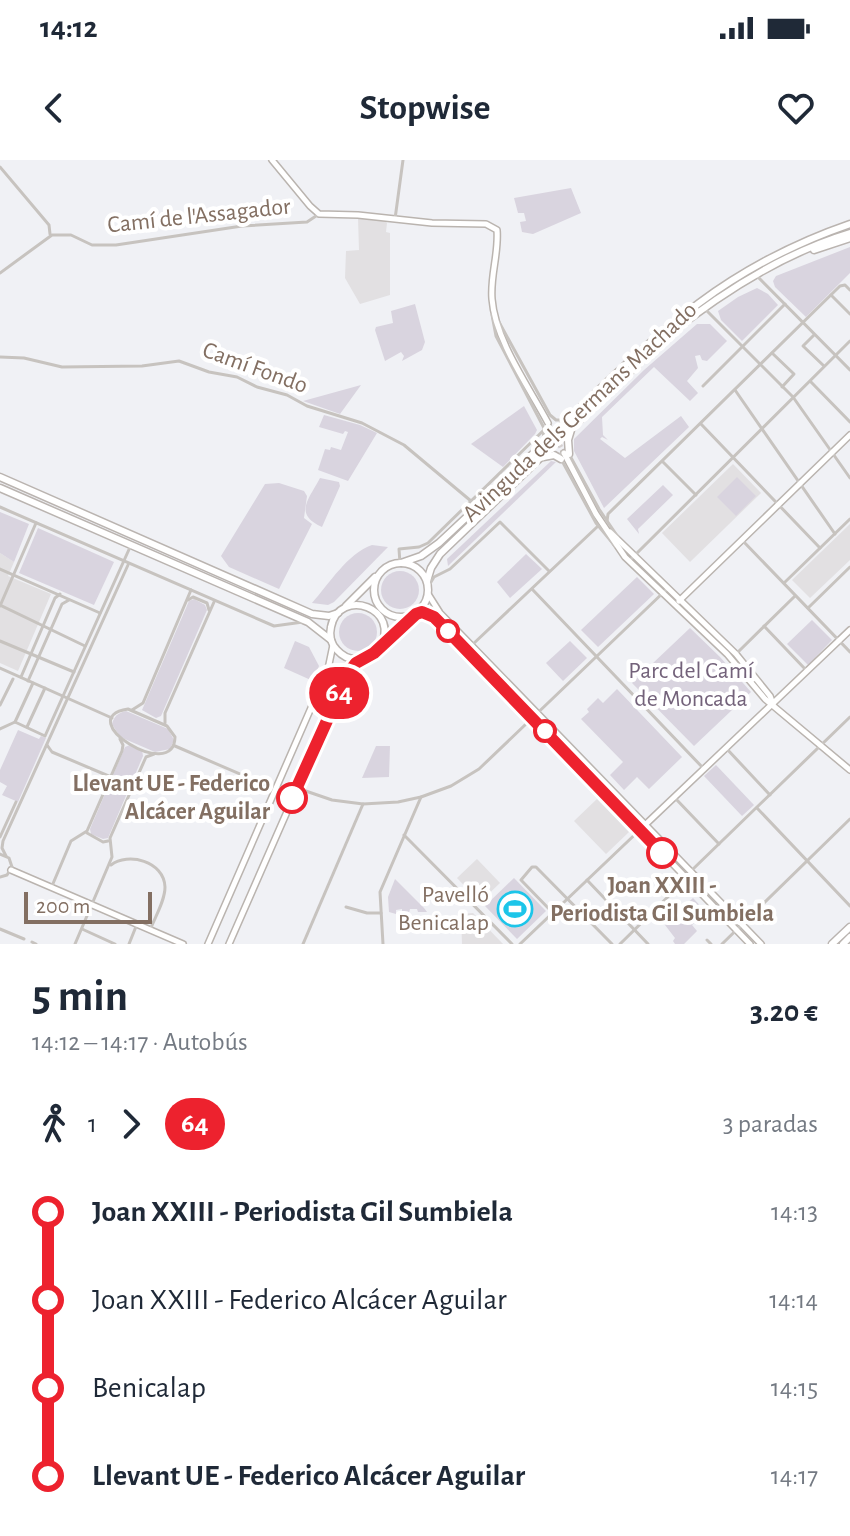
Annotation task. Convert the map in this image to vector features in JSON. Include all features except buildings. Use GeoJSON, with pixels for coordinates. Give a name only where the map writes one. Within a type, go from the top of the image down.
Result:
{"type":"FeatureCollection","features":[{"type":"Feature","properties":{"kind":"main road","name":"Avinguda dels Germans Machado"},"geometry":{"type":"LineString","coordinates":[[428,587],[437,557],[540,458],[662,331],[700,301],[773,256],[850,225]]}},
{"type":"Feature","properties":{"kind":"main road","name":"Avinguda dels Germans Machado"},"geometry":{"type":"LineString","coordinates":[[400,563],[421,556],[436,546],[541,446],[571,423],[667,336],[704,308],[788,259],[850,236]]}},
{"type":"Feature","properties":{"kind":"main road"},"geometry":{"type":"LineString","coordinates":[[540,458],[565,455],[571,423]]}},
{"type":"Feature","properties":{"kind":"main road"},"geometry":{"type":"LineString","coordinates":[[0,477],[312,614],[329,616],[349,606],[370,608],[379,614],[385,629],[379,649]]}},
{"type":"Feature","properties":{"kind":"main road"},"geometry":{"type":"LineString","coordinates":[[0,488],[308,622],[347,657],[362,659],[379,649],[426,603],[428,587],[418,569],[400,563],[384,569],[339,612],[330,628],[332,642]]}},
{"type":"Feature","properties":{"kind":"main road"},"geometry":{"type":"LineString","coordinates":[[384,569],[374,589],[379,607],[394,617],[403,618],[416,613]]}},
{"type":"Feature","properties":{"kind":"main road"},"geometry":{"type":"LineString","coordinates":[[843,944],[850,932]]}},
{"type":"Feature","properties":{"kind":"main road"},"geometry":{"type":"LineString","coordinates":[[832,944],[850,932]]}},
{"type":"Feature","properties":{"kind":"street"},"geometry":{"type":"LineString","coordinates":[[272,160],[319,214],[486,224],[497,230],[491,294],[493,310],[502,336],[546,426],[541,446]]}},
{"type":"Feature","properties":{"kind":"street"},"geometry":{"type":"LineString","coordinates":[[395,219],[403,160]]}},
{"type":"Feature","properties":{"kind":"street"},"geometry":{"type":"LineString","coordinates":[[0,167],[49,225],[50,236],[0,273]]}},
{"type":"Feature","properties":{"kind":"street","name":"Camí de l'Assagador"},"geometry":{"type":"LineString","coordinates":[[50,236],[71,235],[92,245],[116,245],[242,226],[307,222],[319,214]]}},
{"type":"Feature","properties":{"kind":"street"},"geometry":{"type":"LineString","coordinates":[[756,275],[850,370]]}},
{"type":"Feature","properties":{"kind":"street"},"geometry":{"type":"LineString","coordinates":[[472,645],[602,523],[840,286],[845,285],[850,290]]}},
{"type":"Feature","properties":{"kind":"street"},"geometry":{"type":"LineString","coordinates":[[831,295],[850,314]]}},
{"type":"Feature","properties":{"kind":"street"},"geometry":{"type":"LineString","coordinates":[[703,386],[785,304]]}},
{"type":"Feature","properties":{"kind":"street"},"geometry":{"type":"LineString","coordinates":[[704,308],[793,397],[850,478]]}},
{"type":"Feature","properties":{"kind":"street"},"geometry":{"type":"LineString","coordinates":[[400,563],[399,549],[428,543],[552,420],[493,310]]}},
{"type":"Feature","properties":{"kind":"street"},"geometry":{"type":"LineString","coordinates":[[815,334],[803,346],[824,366]]}},
{"type":"Feature","properties":{"kind":"street"},"geometry":{"type":"LineString","coordinates":[[631,559],[850,341]]}},
{"type":"Feature","properties":{"kind":"street"},"geometry":{"type":"LineString","coordinates":[[772,353],[794,374],[782,387]]}},
{"type":"Feature","properties":{"kind":"street","name":"Camí Fondo"},"geometry":{"type":"LineString","coordinates":[[0,357],[24,358],[62,367],[142,366],[179,361],[209,372],[237,377],[257,387],[287,395],[307,406],[362,423],[404,445],[471,501]]}},
{"type":"Feature","properties":{"kind":"street"},"geometry":{"type":"LineString","coordinates":[[810,381],[850,422]]}},
{"type":"Feature","properties":{"kind":"street"},"geometry":{"type":"LineString","coordinates":[[735,390],[835,534]]}},
{"type":"Feature","properties":{"kind":"street"},"geometry":{"type":"LineString","coordinates":[[550,415],[556,420],[571,423]]}},
{"type":"Feature","properties":{"kind":"street"},"geometry":{"type":"LineString","coordinates":[[701,424],[820,548]]}},
{"type":"Feature","properties":{"kind":"street"},"geometry":{"type":"LineString","coordinates":[[539,435],[543,433],[545,436]]}},
{"type":"Feature","properties":{"kind":"street"},"geometry":{"type":"LineString","coordinates":[[678,603],[850,435]]}},
{"type":"Feature","properties":{"kind":"street"},"geometry":{"type":"LineString","coordinates":[[565,455],[602,523],[631,559],[727,654],[765,699],[850,770]]}},
{"type":"Feature","properties":{"kind":"street"},"geometry":{"type":"LineString","coordinates":[[663,462],[696,495]]}},
{"type":"Feature","properties":{"kind":"street"},"geometry":{"type":"LineString","coordinates":[[0,507],[274,626],[308,622]]}},
{"type":"Feature","properties":{"kind":"street"},"geometry":{"type":"LineString","coordinates":[[784,583],[850,519]]}},
{"type":"Feature","properties":{"kind":"street","name":"Avinguda dels Germans Machado"},"geometry":{"type":"LineString","coordinates":[[428,587],[434,577],[450,569],[500,522],[550,572]]}},
{"type":"Feature","properties":{"kind":"street"},"geometry":{"type":"LineString","coordinates":[[36,523],[0,605],[85,646]]}},
{"type":"Feature","properties":{"kind":"street"},"geometry":{"type":"LineString","coordinates":[[742,540],[850,652]]}},
{"type":"Feature","properties":{"kind":"street"},"geometry":{"type":"LineString","coordinates":[[11,870],[11,861],[2,845],[131,545]]}},
{"type":"Feature","properties":{"kind":"street"},"geometry":{"type":"LineString","coordinates":[[1,727],[15,722],[45,736],[125,569],[131,564]]}},
{"type":"Feature","properties":{"kind":"street"},"geometry":{"type":"LineString","coordinates":[[808,608],[850,567]]}},
{"type":"Feature","properties":{"kind":"street"},"geometry":{"type":"LineString","coordinates":[[0,569],[100,613]]}},
{"type":"Feature","properties":{"kind":"street"},"geometry":{"type":"LineString","coordinates":[[428,587],[440,613],[761,944]]}},
{"type":"Feature","properties":{"kind":"street"},"geometry":{"type":"LineString","coordinates":[[532,589],[704,769]]}},
{"type":"Feature","properties":{"kind":"street"},"geometry":{"type":"LineString","coordinates":[[51,887],[71,841],[87,831],[123,748],[112,730],[112,718],[120,711],[138,709],[143,703],[191,590]]}},
{"type":"Feature","properties":{"kind":"street"},"geometry":{"type":"LineString","coordinates":[[175,746],[276,788],[300,789],[332,800],[363,804],[421,797],[451,786],[473,773],[666,591]]}},
{"type":"Feature","properties":{"kind":"street"},"geometry":{"type":"LineString","coordinates":[[20,677],[60,594]]}},
{"type":"Feature","properties":{"kind":"street"},"geometry":{"type":"LineString","coordinates":[[736,654],[795,596]]}},
{"type":"Feature","properties":{"kind":"street"},"geometry":{"type":"LineString","coordinates":[[186,604],[193,597],[208,604],[208,614]]}},
{"type":"Feature","properties":{"kind":"street"},"geometry":{"type":"LineString","coordinates":[[55,599],[61,599],[62,604]]}},
{"type":"Feature","properties":{"kind":"street"},"geometry":{"type":"LineString","coordinates":[[28,681],[62,604],[70,600]]}},
{"type":"Feature","properties":{"kind":"street"},"geometry":{"type":"LineString","coordinates":[[175,746],[174,734],[163,719],[215,600]]}},
{"type":"Feature","properties":{"kind":"street"},"geometry":{"type":"LineString","coordinates":[[678,603],[736,654],[773,704]]}},
{"type":"Feature","properties":{"kind":"street"},"geometry":{"type":"LineString","coordinates":[[416,613],[434,617],[750,944]]}},
{"type":"Feature","properties":{"kind":"street"},"geometry":{"type":"LineString","coordinates":[[764,626],[807,671]]}},
{"type":"Feature","properties":{"kind":"street"},"geometry":{"type":"LineString","coordinates":[[520,944],[850,630]]}},
{"type":"Feature","properties":{"kind":"street"},"geometry":{"type":"LineString","coordinates":[[0,641],[74,672]]}},
{"type":"Feature","properties":{"kind":"street"},"geometry":{"type":"LineString","coordinates":[[208,944],[330,665],[332,642]]}},
{"type":"Feature","properties":{"kind":"street"},"geometry":{"type":"LineString","coordinates":[[229,944],[300,789],[347,675],[362,659]]}},
{"type":"Feature","properties":{"kind":"street"},"geometry":{"type":"LineString","coordinates":[[0,668],[112,718]]}},
{"type":"Feature","properties":{"kind":"street"},"geometry":{"type":"LineString","coordinates":[[0,705],[13,679]]}},
{"type":"Feature","properties":{"kind":"street"},"geometry":{"type":"LineString","coordinates":[[15,722],[33,683]]}},
{"type":"Feature","properties":{"kind":"street"},"geometry":{"type":"LineString","coordinates":[[27,727],[45,688]]}},
{"type":"Feature","properties":{"kind":"street"},"geometry":{"type":"LineString","coordinates":[[131,710],[167,726]]}},
{"type":"Feature","properties":{"kind":"street"},"geometry":{"type":"LineString","coordinates":[[620,944],[850,717]]}},
{"type":"Feature","properties":{"kind":"street"},"geometry":{"type":"LineString","coordinates":[[120,739],[154,754]]}},
{"type":"Feature","properties":{"kind":"street"},"geometry":{"type":"LineString","coordinates":[[47,743],[52,752],[111,777]]}},
{"type":"Feature","properties":{"kind":"street"},"geometry":{"type":"LineString","coordinates":[[75,944],[112,857],[110,838],[146,757],[167,753],[175,746]]}},
{"type":"Feature","properties":{"kind":"street"},"geometry":{"type":"LineString","coordinates":[[726,748],[770,795]]}},
{"type":"Feature","properties":{"kind":"street"},"geometry":{"type":"LineString","coordinates":[[383,944],[380,894],[421,797]]}},
{"type":"Feature","properties":{"kind":"street"},"geometry":{"type":"LineString","coordinates":[[674,797],[719,844]]}},
{"type":"Feature","properties":{"kind":"street"},"geometry":{"type":"LineString","coordinates":[[1,835],[16,802]]}},
{"type":"Feature","properties":{"kind":"street"},"geometry":{"type":"LineString","coordinates":[[303,944],[363,804]]}},
{"type":"Feature","properties":{"kind":"street"},"geometry":{"type":"LineString","coordinates":[[757,808],[850,906]]}},
{"type":"Feature","properties":{"kind":"street"},"geometry":{"type":"LineString","coordinates":[[722,944],[850,819]]}},
{"type":"Feature","properties":{"kind":"street"},"geometry":{"type":"LineString","coordinates":[[0,827],[1,835]]}},
{"type":"Feature","properties":{"kind":"street"},"geometry":{"type":"LineString","coordinates":[[87,831],[89,836],[103,842],[110,838]]}},
{"type":"Feature","properties":{"kind":"street"},"geometry":{"type":"LineString","coordinates":[[404,835],[512,944]]}},
{"type":"Feature","properties":{"kind":"street"},"geometry":{"type":"LineString","coordinates":[[0,854],[6,856]]}},
{"type":"Feature","properties":{"kind":"street"},"geometry":{"type":"LineString","coordinates":[[108,868],[119,859],[128,858],[152,866],[163,877],[163,896],[150,930]]}},
{"type":"Feature","properties":{"kind":"street"},"geometry":{"type":"LineString","coordinates":[[553,913],[521,879],[533,867],[612,944]]}},
{"type":"Feature","properties":{"kind":"street"},"geometry":{"type":"LineString","coordinates":[[11,870],[183,944]]}},
{"type":"Feature","properties":{"kind":"street"},"geometry":{"type":"LineString","coordinates":[[0,877],[11,870]]}},
{"type":"Feature","properties":{"kind":"street"},"geometry":{"type":"LineString","coordinates":[[587,880],[648,944]]}},
{"type":"Feature","properties":{"kind":"street"},"geometry":{"type":"LineString","coordinates":[[346,907],[381,913]]}},
{"type":"Feature","properties":{"kind":"street"},"geometry":{"type":"LineString","coordinates":[[129,944],[137,924]]}},
{"type":"Feature","properties":{"kind":"street"},"geometry":{"type":"LineString","coordinates":[[0,929],[24,939]]}},
{"type":"Feature","properties":{"kind":"street"},"geometry":{"type":"LineString","coordinates":[[81,929],[115,944]]}},
{"type":"Feature","properties":{"kind":"shaded area"},"geometry":{"type":"Polygon","coordinates":[[[358,218],[383,219],[387,223],[386,232],[390,233],[390,295],[360,304],[345,278],[346,251],[359,250],[358,218]]]}},
{"type":"Feature","properties":{"kind":"shaded area"},"geometry":{"type":"Polygon","coordinates":[[[733,464],[761,493],[690,562],[662,533],[733,464]]]}},
{"type":"Feature","properties":{"kind":"shaded area"},"geometry":{"type":"Polygon","coordinates":[[[850,524],[850,560],[810,598],[792,580],[850,524]]]}},
{"type":"Feature","properties":{"kind":"shaded area"},"geometry":{"type":"Polygon","coordinates":[[[0,553],[14,562],[8,576],[51,594],[18,671],[0,663],[0,553]]]}},
{"type":"Feature","properties":{"kind":"shaded area"},"geometry":{"type":"Polygon","coordinates":[[[597,799],[629,832],[606,854],[574,821],[597,799]]]}},
{"type":"Feature","properties":{"kind":"shaded area"},"geometry":{"type":"Polygon","coordinates":[[[477,859],[500,883],[480,902],[457,878],[477,859]]]}},
{"type":"Feature","properties":{"kind":"shaded area"},"geometry":{"type":"Polygon","coordinates":[[[473,913],[503,944],[462,944],[461,914],[473,913]]]}},
{"type":"Feature","properties":{"kind":"green space"},"geometry":{"type":"Polygon","coordinates":[[[571,188],[581,213],[533,234],[522,232],[520,222],[526,221],[524,213],[518,213],[514,198],[571,188]]]}},
{"type":"Feature","properties":{"kind":"green space"},"geometry":{"type":"Polygon","coordinates":[[[850,247],[850,273],[806,317],[775,287],[773,281],[776,276],[850,247]]]}},
{"type":"Feature","properties":{"kind":"green space"},"geometry":{"type":"Polygon","coordinates":[[[757,288],[778,305],[742,341],[721,320],[718,311],[757,288]]]}},
{"type":"Feature","properties":{"kind":"green space"},"geometry":{"type":"Polygon","coordinates":[[[415,304],[425,342],[422,350],[402,361],[404,356],[401,352],[385,361],[376,327],[393,323],[391,311],[415,304]]]}},
{"type":"Feature","properties":{"kind":"green space"},"geometry":{"type":"Polygon","coordinates":[[[697,324],[710,324],[727,341],[707,361],[702,360],[700,355],[695,356],[698,368],[687,381],[698,393],[690,401],[654,367],[602,417],[603,435],[608,440],[600,439],[625,458],[681,416],[689,427],[604,508],[574,451],[574,439],[644,370],[697,324]]]}},
{"type":"Feature","properties":{"kind":"green space"},"geometry":{"type":"Polygon","coordinates":[[[361,385],[340,414],[303,401],[361,385]]]}},
{"type":"Feature","properties":{"kind":"green space"},"geometry":{"type":"Polygon","coordinates":[[[524,406],[537,430],[503,467],[471,444],[524,406]]]}},
{"type":"Feature","properties":{"kind":"green space"},"geometry":{"type":"Polygon","coordinates":[[[324,415],[377,433],[348,481],[318,470],[325,449],[341,450],[348,432],[343,434],[319,427],[324,415]]]}},
{"type":"Feature","properties":{"kind":"green space"},"geometry":{"type":"Polygon","coordinates":[[[551,461],[556,462],[448,566],[447,559],[551,461]]]}},
{"type":"Feature","properties":{"kind":"green space"},"geometry":{"type":"Polygon","coordinates":[[[737,477],[756,496],[736,516],[717,497],[737,477]]]}},
{"type":"Feature","properties":{"kind":"green space"},"geometry":{"type":"Polygon","coordinates":[[[320,478],[339,482],[340,486],[322,527],[308,517],[306,511],[308,499],[320,478]]]}},
{"type":"Feature","properties":{"kind":"green space"},"geometry":{"type":"Polygon","coordinates":[[[279,483],[304,491],[307,496],[304,518],[312,524],[279,589],[229,567],[221,556],[265,484],[279,483]]]}},
{"type":"Feature","properties":{"kind":"green space"},"geometry":{"type":"Polygon","coordinates":[[[663,485],[673,495],[638,529],[639,534],[627,519],[663,485]]]}},
{"type":"Feature","properties":{"kind":"green space"},"geometry":{"type":"Polygon","coordinates":[[[0,512],[29,524],[14,562],[0,553],[0,512]]]}},
{"type":"Feature","properties":{"kind":"green space"},"geometry":{"type":"Polygon","coordinates":[[[38,528],[114,562],[94,605],[19,573],[38,528]]]}},
{"type":"Feature","properties":{"kind":"green space"},"geometry":{"type":"Polygon","coordinates":[[[372,545],[388,547],[334,602],[328,605],[312,603],[347,562],[372,545]]]}},
{"type":"Feature","properties":{"kind":"green space"},"geometry":{"type":"Polygon","coordinates":[[[526,554],[542,569],[510,598],[497,582],[526,554]]]}},
{"type":"Feature","properties":{"kind":"green space"},"geometry":{"type":"Polygon","coordinates":[[[400,571],[414,576],[419,590],[414,604],[400,609],[386,604],[381,590],[386,576],[400,571]]]}},
{"type":"Feature","properties":{"kind":"green space"},"geometry":{"type":"Polygon","coordinates":[[[637,577],[654,594],[598,647],[581,630],[637,577]]]}},
{"type":"Feature","properties":{"kind":"green space"},"geometry":{"type":"Polygon","coordinates":[[[194,599],[205,605],[207,610],[161,716],[156,718],[142,710],[189,601],[194,599]]]}},
{"type":"Feature","properties":{"kind":"green space"},"geometry":{"type":"Polygon","coordinates":[[[358,613],[372,618],[377,632],[372,646],[358,651],[344,646],[339,632],[344,618],[358,613]]]}},
{"type":"Feature","properties":{"kind":"green space"},"geometry":{"type":"Polygon","coordinates":[[[812,620],[832,640],[808,665],[787,644],[812,620]]]}},
{"type":"Feature","properties":{"kind":"green space","name":"Parc del Camí de Moncada"},"geometry":{"type":"Polygon","coordinates":[[[690,628],[751,692],[694,746],[632,683],[690,628]]]}},
{"type":"Feature","properties":{"kind":"green space"},"geometry":{"type":"Polygon","coordinates":[[[295,641],[309,647],[319,666],[313,681],[284,668],[295,641]]]}},
{"type":"Feature","properties":{"kind":"green space"},"geometry":{"type":"Polygon","coordinates":[[[570,641],[587,658],[563,681],[546,663],[570,641]]]}},
{"type":"Feature","properties":{"kind":"green space"},"geometry":{"type":"Polygon","coordinates":[[[617,689],[682,757],[649,789],[637,777],[624,790],[610,775],[623,762],[581,719],[598,698],[603,703],[617,689]]]}},
{"type":"Feature","properties":{"kind":"green space"},"geometry":{"type":"Polygon","coordinates":[[[126,711],[168,729],[174,740],[170,749],[155,752],[120,737],[112,724],[117,715],[126,711]]]}},
{"type":"Feature","properties":{"kind":"green space"},"geometry":{"type":"Polygon","coordinates":[[[18,730],[39,739],[41,736],[46,738],[18,802],[2,795],[7,786],[0,782],[0,770],[18,730]]]}},
{"type":"Feature","properties":{"kind":"green space"},"geometry":{"type":"Polygon","coordinates":[[[130,745],[142,750],[143,756],[108,838],[103,839],[91,834],[90,829],[125,747],[130,745]]]}},
{"type":"Feature","properties":{"kind":"green space"},"geometry":{"type":"Polygon","coordinates":[[[376,746],[390,746],[389,777],[362,778],[376,746]]]}},
{"type":"Feature","properties":{"kind":"green space"},"geometry":{"type":"Polygon","coordinates":[[[716,765],[754,805],[742,816],[704,776],[716,765]]]}},
{"type":"Feature","properties":{"kind":"green space","name":"Pavelló Benicalap"},"geometry":{"type":"Polygon","coordinates":[[[514,878],[546,911],[517,939],[485,906],[514,878]]]}},
{"type":"Feature","properties":{"kind":"green space"},"geometry":{"type":"Polygon","coordinates":[[[395,879],[427,912],[410,909],[409,913],[402,913],[402,909],[396,910],[396,914],[389,912],[388,897],[395,879]]]}},
{"type":"Feature","properties":{"kind":"green space"},"geometry":{"type":"Polygon","coordinates":[[[693,898],[706,912],[692,925],[697,931],[684,944],[675,944],[675,938],[665,925],[693,898]]]}},
{"type":"Feature","properties":{"kind":"tunnel"},"geometry":{"type":"LineString","coordinates":[[548,423],[564,453]]}},
{"type":"Feature","properties":{"kind":"bus line","name":"64"},"geometry":{"type":"LineString","coordinates":[[292,798],[349,672],[356,663],[369,657],[422,612],[434,617],[445,628],[662,853]]}},
{"type":"Feature","properties":{"kind":"place","name":"Llevant UE - Federico Alcácer Aguilar"},"geometry":{"type":"Point","coordinates":[292,798]}},
{"type":"Feature","properties":{"kind":"place","name":"Joan XXIII - Periodista Gil Sumbiela"},"geometry":{"type":"Point","coordinates":[662,853]}},
{"type":"Feature","properties":{"kind":"place","name":"Pavelló Benicalap"},"geometry":{"type":"Point","coordinates":[515,909]}}]}
